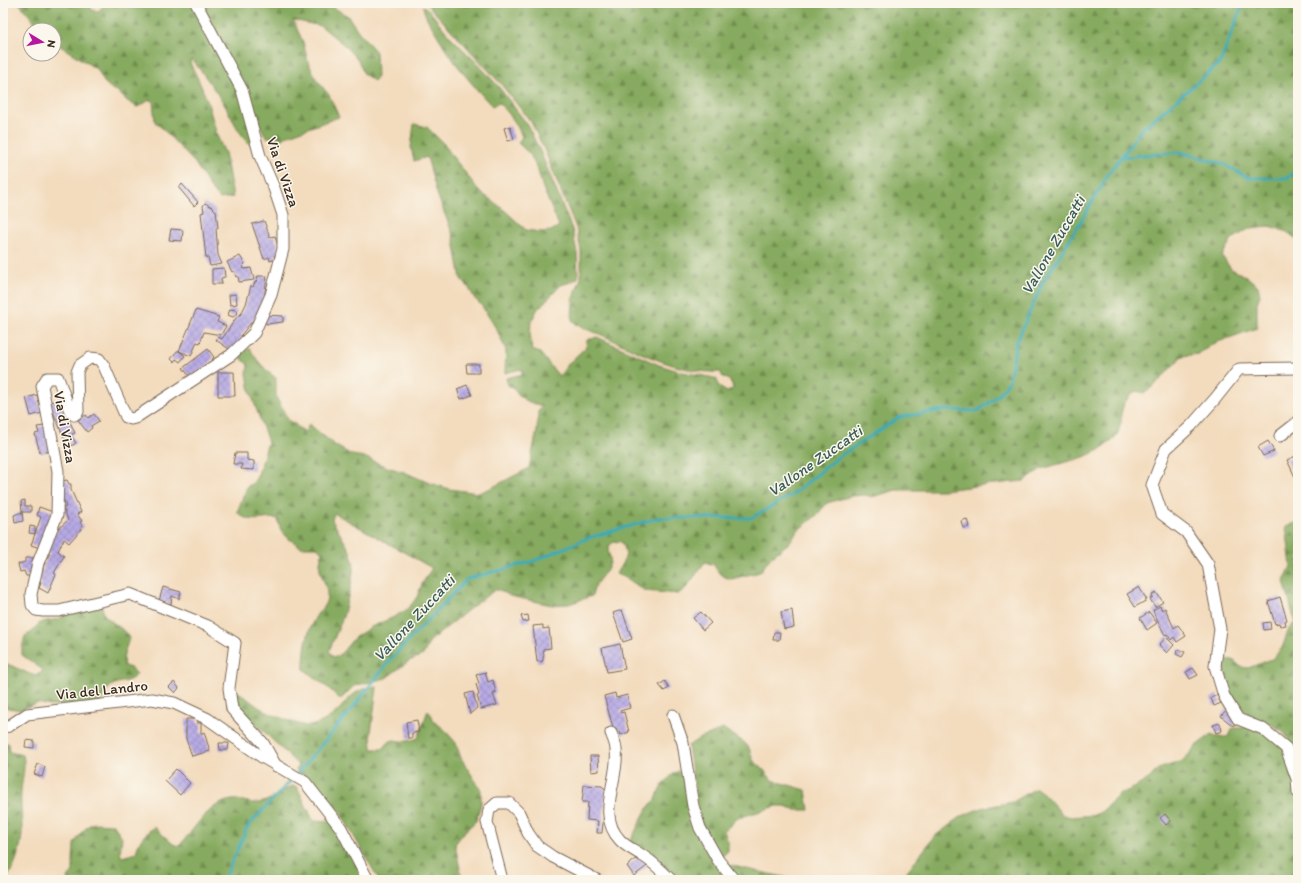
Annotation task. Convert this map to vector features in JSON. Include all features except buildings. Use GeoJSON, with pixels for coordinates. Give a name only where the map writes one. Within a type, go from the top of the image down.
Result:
{"type":"FeatureCollection","features":[{"type":"Feature","properties":{"kind":"street","name":"Via di Vizza"},"geometry":{"type":"LineString","coordinates":[[196,3],[242,90],[260,156],[274,188],[283,215],[283,249],[281,261],[271,295],[254,333],[231,355],[135,418],[131,419],[126,417],[104,366],[99,359],[90,358],[80,365],[77,372],[78,412],[74,415],[70,411],[58,378],[47,378],[42,386],[58,471],[57,515],[38,563],[31,594],[32,605],[36,610],[43,612],[59,611],[130,594],[208,626],[235,643],[229,688],[232,709],[263,743],[276,766]]}},
{"type":"Feature","properties":{"kind":"street"},"geometry":{"type":"LineString","coordinates":[[1298,368],[1239,369],[1215,400],[1191,426],[1166,449],[1152,485],[1162,514],[1186,532],[1208,564],[1220,630],[1215,666],[1224,696],[1238,719],[1263,729],[1286,748],[1297,779],[1298,792]]}},
{"type":"Feature","properties":{"kind":"street"},"geometry":{"type":"LineString","coordinates":[[1280,436],[1298,422]]}},
{"type":"Feature","properties":{"kind":"street","name":"Via del Landro"},"geometry":{"type":"LineString","coordinates":[[3,727],[8,726],[27,714],[152,699],[174,703],[208,719],[262,757],[303,781],[341,828],[368,880]]}},
{"type":"Feature","properties":{"kind":"street"},"geometry":{"type":"LineString","coordinates":[[673,715],[683,743],[693,806],[700,828],[718,860],[734,880]]}},
{"type":"Feature","properties":{"kind":"street"},"geometry":{"type":"LineString","coordinates":[[611,733],[617,751],[610,798],[609,818],[613,828],[619,839],[628,847],[644,856],[671,880]]}},
{"type":"Feature","properties":{"kind":"street"},"geometry":{"type":"LineString","coordinates":[[502,880],[487,822],[489,810],[497,803],[509,803],[519,813],[528,833],[537,846],[553,857],[597,880]]}},
{"type":"Feature","properties":{"kind":"green space"},"geometry":{"type":"Polygon","coordinates":[[[19,3],[88,3],[92,10],[98,11],[107,3],[196,3],[263,144],[257,148],[247,141],[238,129],[224,104],[200,69],[191,59],[190,63],[207,100],[218,138],[225,153],[233,197],[220,199],[213,192],[195,163],[155,122],[153,101],[149,100],[137,107],[104,82],[98,70],[62,47],[62,22],[34,22],[19,3]]]}},
{"type":"Feature","properties":{"kind":"green space"},"geometry":{"type":"Polygon","coordinates":[[[202,3],[329,3],[334,8],[348,16],[358,31],[376,52],[377,77],[374,81],[364,74],[358,60],[343,44],[321,26],[293,20],[303,42],[308,62],[316,79],[329,95],[339,117],[286,136],[278,142],[272,137],[266,137],[202,3]]]}},
{"type":"Feature","properties":{"kind":"green space"},"geometry":{"type":"Polygon","coordinates":[[[426,3],[1298,3],[1298,240],[1287,232],[1270,226],[1250,228],[1231,240],[1222,256],[1231,269],[1246,276],[1258,286],[1260,295],[1257,303],[1257,328],[1215,343],[1198,354],[1182,356],[1156,384],[1145,393],[1135,391],[1124,403],[1118,433],[1112,441],[1099,450],[1084,457],[1041,469],[1024,481],[944,490],[896,490],[872,497],[865,495],[852,496],[827,503],[816,516],[798,530],[789,543],[771,557],[760,572],[731,579],[718,572],[714,565],[705,562],[686,588],[678,594],[645,591],[628,579],[616,574],[625,559],[625,552],[622,542],[614,542],[608,549],[610,563],[596,584],[592,596],[569,604],[552,605],[510,596],[500,590],[495,590],[430,641],[423,655],[409,661],[386,678],[354,686],[340,700],[332,691],[304,669],[305,649],[309,630],[327,597],[327,590],[320,568],[322,552],[317,547],[301,547],[288,538],[280,529],[278,519],[272,518],[252,520],[247,519],[237,512],[247,487],[254,482],[258,474],[268,442],[250,391],[247,373],[248,365],[241,358],[241,354],[250,348],[261,364],[276,378],[276,397],[289,421],[305,432],[309,424],[336,446],[352,455],[364,457],[387,467],[449,489],[479,493],[529,468],[537,431],[538,412],[542,406],[525,400],[508,385],[506,378],[523,374],[521,369],[505,373],[506,350],[497,330],[482,306],[475,299],[469,288],[461,279],[453,235],[437,194],[427,157],[414,161],[411,147],[414,124],[427,127],[444,144],[480,192],[502,208],[526,230],[541,232],[551,231],[559,226],[530,154],[518,143],[522,137],[515,123],[499,103],[492,106],[464,74],[430,23],[423,6],[428,9],[448,34],[498,86],[527,124],[540,151],[572,229],[577,252],[578,278],[561,285],[537,310],[531,322],[530,338],[532,350],[540,353],[559,376],[570,362],[586,347],[587,340],[597,337],[659,365],[682,372],[717,379],[719,387],[727,392],[732,390],[733,387],[729,380],[722,376],[721,372],[705,372],[675,366],[660,361],[582,327],[572,320],[573,298],[581,278],[581,251],[576,228],[544,149],[531,122],[501,84],[426,3]],[[334,513],[332,520],[350,551],[354,564],[351,585],[343,617],[329,651],[333,657],[339,656],[354,638],[371,627],[408,609],[417,597],[422,584],[432,568],[334,513]]]}},
{"type":"Feature","properties":{"kind":"green space"},"geometry":{"type":"Polygon","coordinates":[[[1298,520],[1298,759],[1290,741],[1283,732],[1250,715],[1237,704],[1229,690],[1227,683],[1225,675],[1225,659],[1233,660],[1241,667],[1248,668],[1272,659],[1282,648],[1289,629],[1295,622],[1284,581],[1291,566],[1286,526],[1296,523],[1298,520]]]}},
{"type":"Feature","properties":{"kind":"green space"},"geometry":{"type":"Polygon","coordinates":[[[100,601],[103,613],[124,631],[129,638],[123,662],[124,666],[131,668],[137,674],[127,681],[111,686],[105,692],[99,705],[50,706],[38,703],[20,710],[3,707],[3,662],[32,675],[40,674],[43,670],[22,655],[25,636],[32,632],[42,622],[58,619],[100,601]]]}},
{"type":"Feature","properties":{"kind":"green space"},"geometry":{"type":"Polygon","coordinates":[[[377,687],[371,733],[372,749],[383,749],[392,740],[408,741],[418,738],[428,710],[434,722],[443,728],[456,743],[461,758],[481,790],[481,804],[476,821],[466,830],[455,844],[461,874],[460,880],[379,880],[340,812],[328,798],[296,770],[299,766],[240,708],[237,703],[236,693],[240,693],[258,707],[269,713],[305,726],[309,726],[319,723],[331,716],[339,710],[350,697],[359,691],[377,687]]]}},
{"type":"Feature","properties":{"kind":"green space"},"geometry":{"type":"Polygon","coordinates":[[[1252,726],[1279,737],[1298,783],[1298,880],[884,880],[894,873],[904,875],[935,836],[962,816],[981,808],[1013,802],[1036,788],[1044,794],[1063,815],[1071,817],[1094,815],[1101,812],[1120,794],[1134,788],[1150,778],[1158,769],[1183,761],[1197,745],[1212,734],[1218,737],[1225,737],[1229,736],[1233,728],[1252,726]]]}},
{"type":"Feature","properties":{"kind":"green space"},"geometry":{"type":"Polygon","coordinates":[[[724,729],[745,743],[749,748],[753,760],[772,780],[806,790],[809,810],[796,810],[785,806],[777,806],[738,818],[724,831],[728,842],[728,851],[720,858],[699,817],[688,746],[700,738],[724,729]]]}},
{"type":"Feature","properties":{"kind":"green space"},"geometry":{"type":"Polygon","coordinates":[[[3,741],[8,743],[9,752],[23,755],[24,764],[24,773],[21,786],[22,834],[20,848],[6,880],[3,880],[3,741]]]}},
{"type":"Feature","properties":{"kind":"green space"},"geometry":{"type":"Polygon","coordinates":[[[678,771],[685,775],[686,790],[728,880],[677,880],[630,842],[644,814],[650,805],[656,800],[659,791],[665,782],[678,771]]]}},
{"type":"Feature","properties":{"kind":"green space"},"geometry":{"type":"Polygon","coordinates":[[[293,786],[297,787],[312,818],[315,821],[335,822],[367,880],[67,880],[73,871],[74,844],[82,832],[94,823],[113,824],[122,837],[120,853],[122,857],[136,853],[142,838],[154,827],[173,844],[179,846],[202,818],[223,802],[239,800],[256,803],[264,802],[293,786]]]}},
{"type":"Feature","properties":{"kind":"green space"},"geometry":{"type":"Polygon","coordinates":[[[724,864],[797,880],[736,880],[724,864]]]}},
{"type":"Feature","properties":{"kind":"waterway","name":"Vallone Zuccatti"},"geometry":{"type":"LineString","coordinates":[[297,774],[347,715],[390,660],[467,579],[534,561],[588,538],[658,518],[751,518],[792,495],[837,458],[900,417],[943,410],[978,411],[999,395],[1009,381],[1016,343],[1043,282],[1109,173],[1142,129],[1220,63],[1243,3]]}},
{"type":"Feature","properties":{"kind":"waterway"},"geometry":{"type":"LineString","coordinates":[[1121,157],[1180,152],[1223,164],[1249,178],[1287,178],[1298,170]]}},
{"type":"Feature","properties":{"kind":"waterway","name":"Vallone Zuccatti"},"geometry":{"type":"LineString","coordinates":[[224,880],[248,826],[293,778]]}}]}
